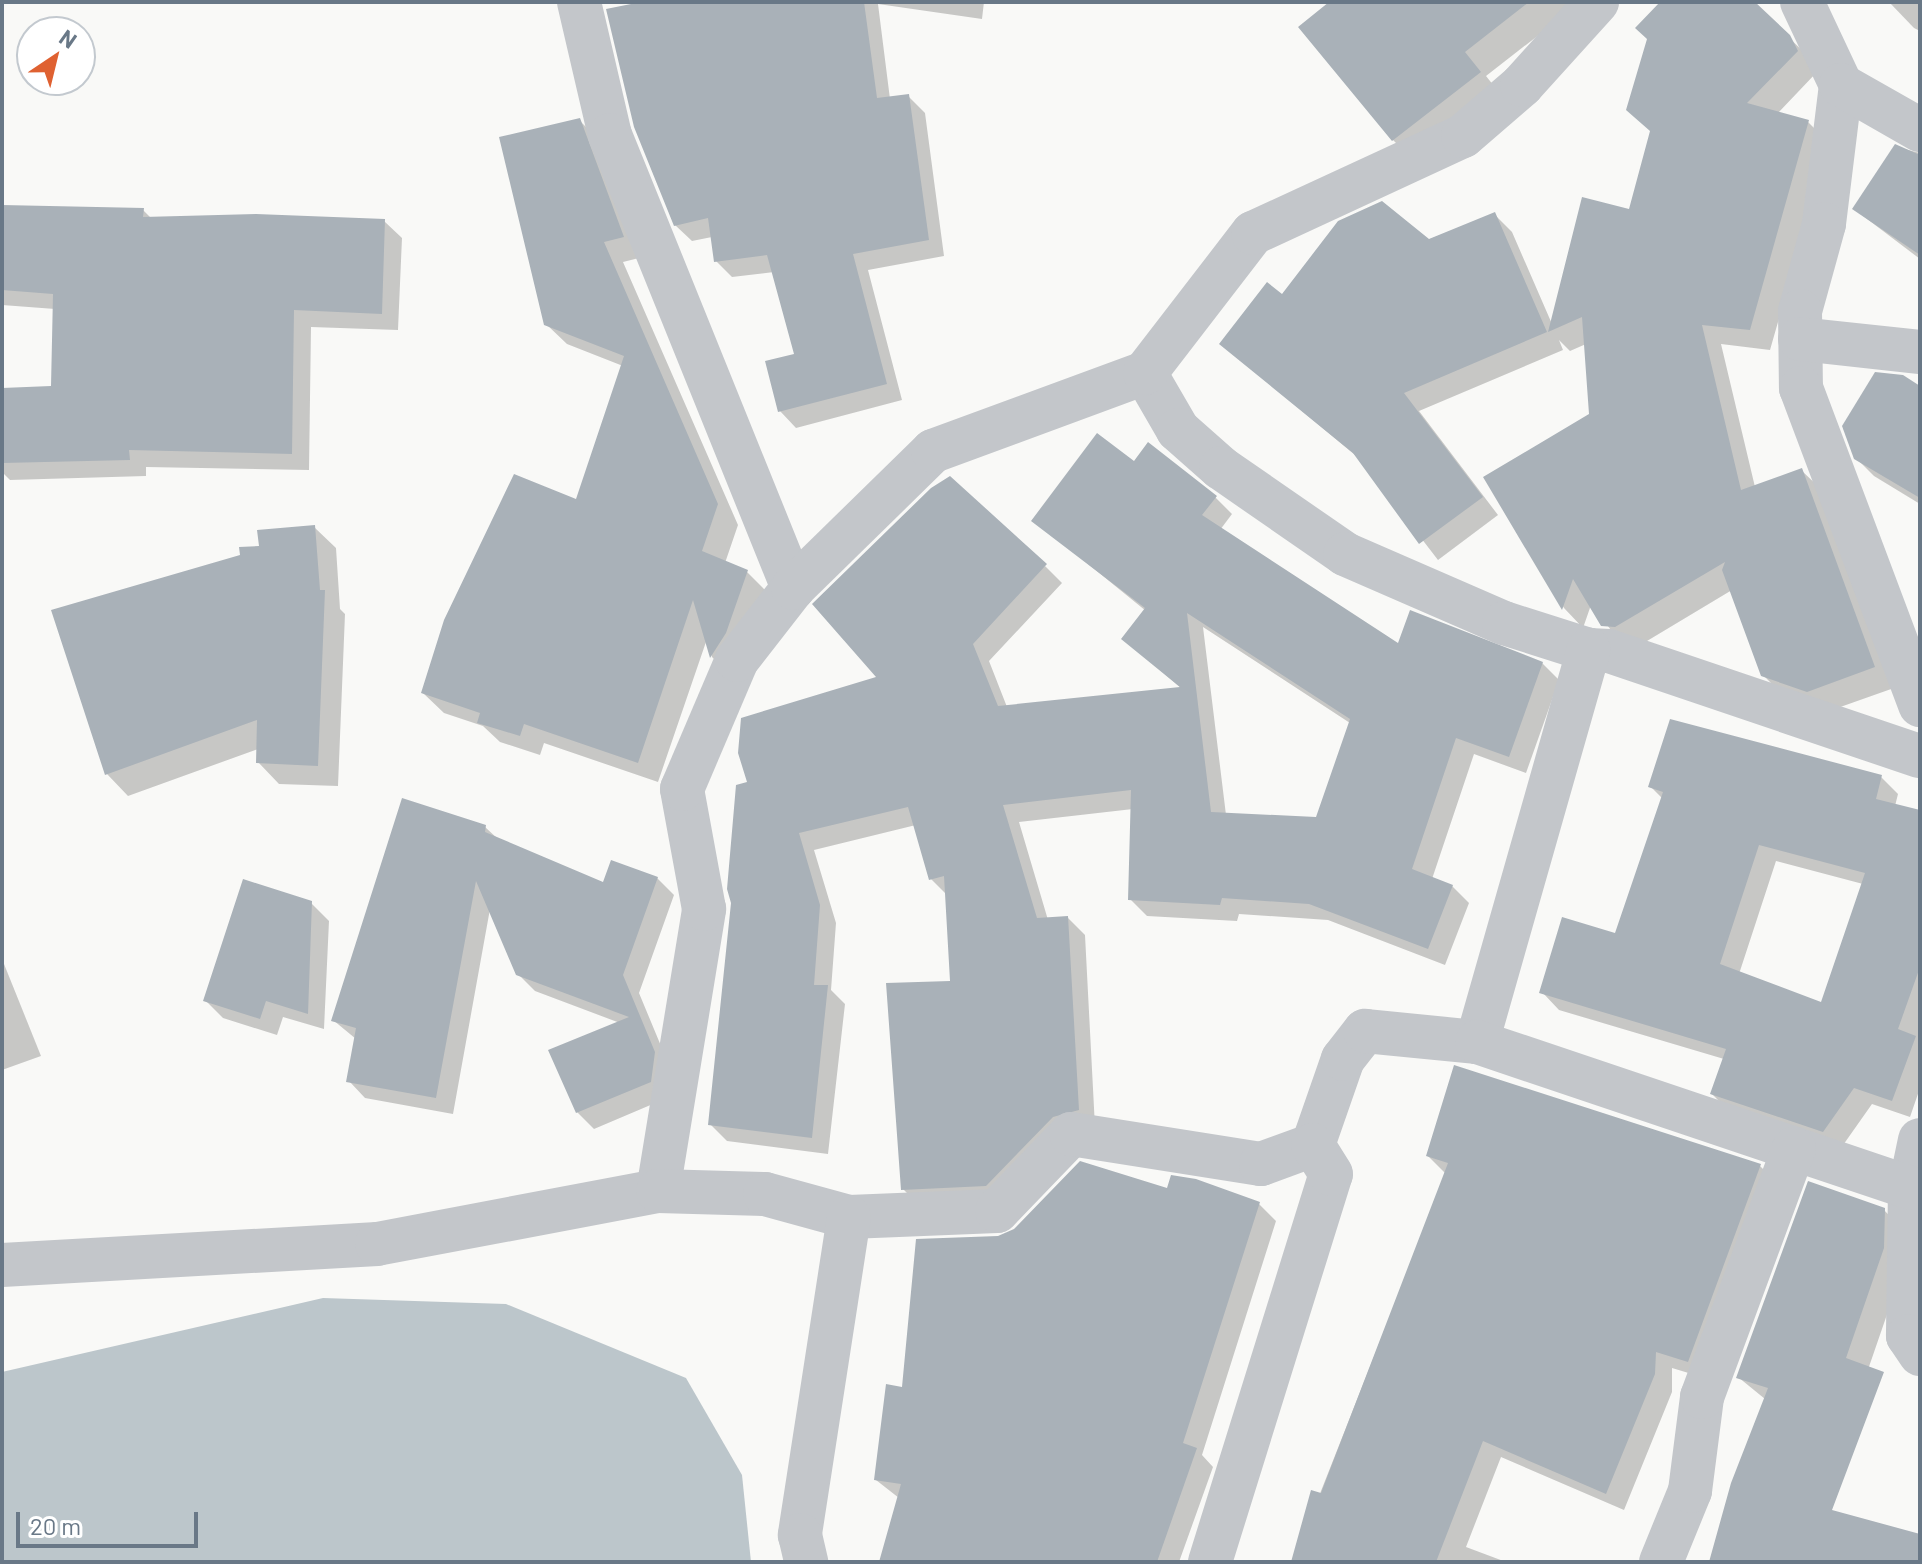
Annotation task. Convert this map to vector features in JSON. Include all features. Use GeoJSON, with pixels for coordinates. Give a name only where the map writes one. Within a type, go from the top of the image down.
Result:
{"type":"FeatureCollection","features":[{"type":"Feature","properties":{"kind":"street"},"geometry":{"type":"LineString","coordinates":[[579,2],[610,135],[793,588]]}},
{"type":"Feature","properties":{"kind":"street"},"geometry":{"type":"LineString","coordinates":[[658,1191],[704,909],[682,789],[737,660],[793,588],[933,451],[1145,373],[1253,233],[1463,136],[1522,85],[1597,2]]}},
{"type":"Feature","properties":{"kind":"street"},"geometry":{"type":"LineString","coordinates":[[1802,2],[1841,85],[1824,224],[1800,311],[1801,388],[1920,705]]}},
{"type":"Feature","properties":{"kind":"street"},"geometry":{"type":"LineString","coordinates":[[1841,85],[1920,130]]}},
{"type":"Feature","properties":{"kind":"street"},"geometry":{"type":"LineString","coordinates":[[1800,339],[1920,352]]}},
{"type":"Feature","properties":{"kind":"street"},"geometry":{"type":"LineString","coordinates":[[1145,373],[1178,430],[1221,468],[1345,554],[1504,623],[1589,650],[1609,651],[1920,756]]}},
{"type":"Feature","properties":{"kind":"street"},"geometry":{"type":"LineString","coordinates":[[1477,1042],[1589,650]]}},
{"type":"Feature","properties":{"kind":"street"},"geometry":{"type":"LineString","coordinates":[[1313,1145],[1343,1059],[1365,1031],[1477,1042],[1794,1148],[1917,1160],[1908,1336],[1920,1354]]}},
{"type":"Feature","properties":{"kind":"street"},"geometry":{"type":"LineString","coordinates":[[2,1265],[377,1244],[658,1191],[765,1194],[849,1217],[997,1211],[1071,1134],[1261,1164],[1313,1145]]}},
{"type":"Feature","properties":{"kind":"street"},"geometry":{"type":"LineString","coordinates":[[1210,1562],[1331,1174],[1313,1145]]}},
{"type":"Feature","properties":{"kind":"street"},"geometry":{"type":"LineString","coordinates":[[1661,1562],[1690,1491],[1702,1397],[1794,1148]]}},
{"type":"Feature","properties":{"kind":"street"},"geometry":{"type":"LineString","coordinates":[[806,1562],[800,1535],[849,1217]]}},
{"type":"Feature","properties":{"kind":"shaded area"},"geometry":{"type":"Polygon","coordinates":[[[323,1298],[506,1304],[686,1378],[742,1475],[751,1562],[2,1562],[2,1372],[323,1298]]]}},
{"type":"Feature","properties":{"kind":"building"},"geometry":{"type":"Polygon","coordinates":[[[641,2],[864,2],[877,98],[909,94],[929,240],[853,254],[887,384],[778,412],[765,361],[794,354],[767,255],[714,262],[708,218],[674,226],[634,127],[606,9],[641,2]]]}},
{"type":"Feature","properties":{"kind":"building"},"geometry":{"type":"Polygon","coordinates":[[[1329,2],[1529,2],[1465,52],[1481,72],[1392,141],[1298,27],[1329,2]]]}},
{"type":"Feature","properties":{"kind":"building"},"geometry":{"type":"Polygon","coordinates":[[[1660,2],[1755,2],[1790,35],[1798,51],[1747,103],[1809,120],[1750,330],[1702,325],[1741,490],[1802,468],[1875,667],[1807,692],[1761,676],[1722,570],[1725,562],[1615,627],[1601,626],[1573,579],[1562,610],[1483,477],[1589,414],[1582,317],[1548,332],[1582,197],[1629,209],[1650,131],[1626,110],[1647,39],[1635,28],[1660,2]]]}},
{"type":"Feature","properties":{"kind":"building"},"geometry":{"type":"Polygon","coordinates":[[[580,118],[624,237],[604,242],[718,504],[702,551],[748,570],[726,633],[710,658],[693,600],[638,763],[524,724],[520,736],[477,723],[480,713],[421,693],[444,620],[514,474],[576,499],[624,356],[544,325],[499,137],[580,118]]]}},
{"type":"Feature","properties":{"kind":"building"},"geometry":{"type":"Polygon","coordinates":[[[1895,144],[1920,155],[1920,255],[1852,209],[1895,144]]]}},
{"type":"Feature","properties":{"kind":"building"},"geometry":{"type":"Polygon","coordinates":[[[1382,201],[1429,239],[1495,212],[1547,332],[1404,393],[1483,497],[1419,544],[1353,453],[1219,344],[1267,282],[1282,294],[1338,221],[1382,201]]]}},
{"type":"Feature","properties":{"kind":"building"},"geometry":{"type":"Polygon","coordinates":[[[2,205],[144,208],[143,217],[256,214],[385,219],[382,314],[294,310],[292,454],[129,450],[130,460],[2,463],[2,388],[51,386],[53,294],[2,290],[2,205]]]}},
{"type":"Feature","properties":{"kind":"building"},"geometry":{"type":"Polygon","coordinates":[[[1875,372],[1903,375],[1920,386],[1920,498],[1854,459],[1842,426],[1875,372]]]}},
{"type":"Feature","properties":{"kind":"building"},"geometry":{"type":"Polygon","coordinates":[[[1097,433],[1134,461],[1148,442],[1217,496],[1202,515],[1398,643],[1410,610],[1543,662],[1509,757],[1456,738],[1412,869],[1453,885],[1428,949],[1309,904],[1222,898],[1220,905],[1128,900],[1131,790],[1003,805],[1037,918],[1068,916],[1079,1110],[1053,1117],[986,1186],[901,1190],[886,983],[950,981],[944,876],[929,880],[908,807],[799,833],[820,905],[814,985],[828,985],[812,1138],[708,1125],[731,903],[727,889],[736,785],[747,782],[738,753],[741,718],[876,677],[812,604],[931,488],[950,476],[1047,564],[973,644],[998,706],[1180,687],[1121,639],[1145,608],[1031,521],[1097,433]],[[1187,613],[1211,812],[1316,817],[1350,719],[1187,613]]]}},
{"type":"Feature","properties":{"kind":"building"},"geometry":{"type":"Polygon","coordinates":[[[315,525],[320,590],[325,590],[318,766],[256,763],[257,720],[105,775],[51,610],[240,555],[239,547],[259,546],[257,530],[315,525]]]}},
{"type":"Feature","properties":{"kind":"building"},"geometry":{"type":"Polygon","coordinates":[[[1670,719],[1882,775],[1876,799],[1920,810],[1920,967],[1898,1029],[1916,1036],[1892,1101],[1854,1088],[1823,1132],[1710,1094],[1726,1049],[1539,993],[1562,917],[1615,933],[1663,792],[1648,787],[1670,719]],[[1759,845],[1720,964],[1821,1002],[1865,873],[1759,845]]]}},
{"type":"Feature","properties":{"kind":"building"},"geometry":{"type":"Polygon","coordinates":[[[402,798],[486,825],[485,832],[603,882],[611,860],[658,877],[623,975],[655,1052],[651,1082],[576,1113],[548,1050],[629,1017],[516,975],[476,881],[436,1098],[346,1082],[356,1028],[331,1021],[402,798]]]}},
{"type":"Feature","properties":{"kind":"building"},"geometry":{"type":"Polygon","coordinates":[[[243,879],[312,901],[308,1014],[266,1001],[260,1019],[203,1001],[243,879]]]}},
{"type":"Feature","properties":{"kind":"building"},"geometry":{"type":"Polygon","coordinates":[[[1454,1065],[1761,1164],[1688,1362],[1656,1352],[1655,1374],[1606,1494],[1483,1441],[1436,1562],[1291,1562],[1311,1490],[1321,1493],[1448,1163],[1426,1156],[1454,1065]]]}},
{"type":"Feature","properties":{"kind":"building"},"geometry":{"type":"Polygon","coordinates":[[[1080,1161],[1167,1188],[1171,1175],[1196,1179],[1260,1202],[1183,1443],[1197,1448],[1157,1562],[879,1562],[901,1484],[874,1480],[886,1384],[902,1387],[916,1239],[998,1236],[1014,1229],[1080,1161]]]}},
{"type":"Feature","properties":{"kind":"building"},"geometry":{"type":"Polygon","coordinates":[[[1808,1181],[1885,1208],[1884,1248],[1846,1358],[1884,1372],[1832,1510],[1920,1534],[1920,1562],[1709,1562],[1731,1483],[1768,1388],[1736,1378],[1808,1181]]]}}]}
